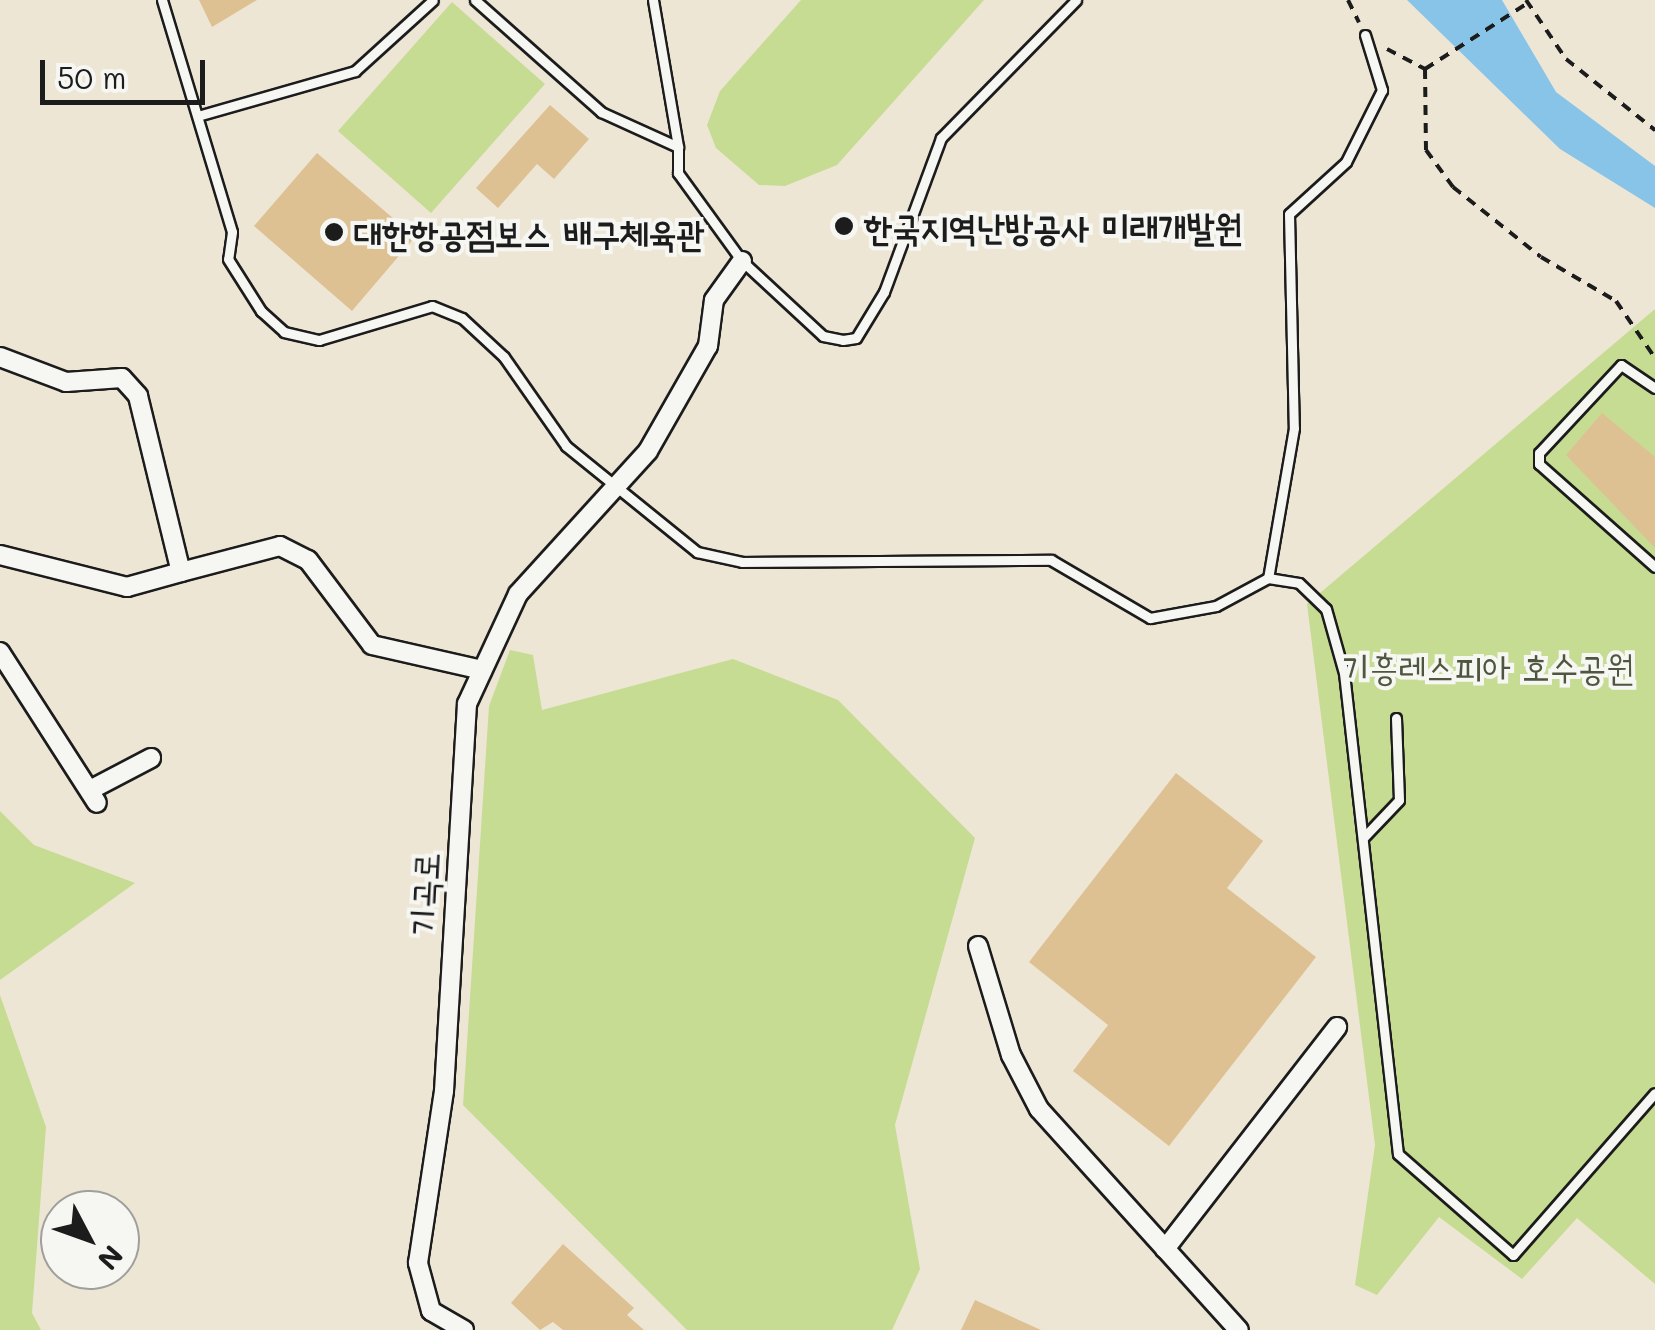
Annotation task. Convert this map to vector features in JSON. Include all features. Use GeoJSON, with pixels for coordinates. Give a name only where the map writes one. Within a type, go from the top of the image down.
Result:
{"type":"FeatureCollection","features":[{"type":"Feature","properties":{"kind":"street","name":"기곡로"},"geometry":{"type":"LineString","coordinates":[[464,1330],[432,1311],[418,1264],[444,1092],[467,704],[518,594],[611,485],[648,451],[708,346],[714,300],[742,261]]}},
{"type":"Feature","properties":{"kind":"street"},"geometry":{"type":"LineString","coordinates":[[0,357],[66,382],[122,378],[138,396],[182,572]]}},
{"type":"Feature","properties":{"kind":"street"},"geometry":{"type":"LineString","coordinates":[[0,555],[127,588],[280,546],[308,560],[372,645],[482,670]]}},
{"type":"Feature","properties":{"kind":"street"},"geometry":{"type":"LineString","coordinates":[[0,652],[94,796],[152,758]]}},
{"type":"Feature","properties":{"kind":"street"},"geometry":{"type":"LineString","coordinates":[[978,946],[1026,1088],[1239,1330]]}},
{"type":"Feature","properties":{"kind":"street"},"geometry":{"type":"LineString","coordinates":[[1165,1248],[1337,1027]]}},
{"type":"Feature","properties":{"kind":"lane"},"geometry":{"type":"LineString","coordinates":[[162,0],[200,115],[232,232],[228,258],[284,332],[351,336],[432,306],[462,318],[504,358],[566,446],[697,552],[742,562],[1024,556],[1051,560],[1150,618],[1216,606],[1268,578],[1299,583],[1326,608],[1344,673],[1398,1154],[1513,1255],[1655,1093]]}},
{"type":"Feature","properties":{"kind":"lane"},"geometry":{"type":"LineString","coordinates":[[200,115],[355,70],[434,0]]}},
{"type":"Feature","properties":{"kind":"lane"},"geometry":{"type":"LineString","coordinates":[[476,0],[600,112],[678,147]]}},
{"type":"Feature","properties":{"kind":"lane"},"geometry":{"type":"LineString","coordinates":[[653,0],[678,147],[678,172],[742,261],[823,336],[856,338],[884,292],[941,138],[1076,0]]}},
{"type":"Feature","properties":{"kind":"lane"},"geometry":{"type":"LineString","coordinates":[[1268,578],[1294,428],[1290,214],[1346,162],[1382,90],[1365,35]]}},
{"type":"Feature","properties":{"kind":"lane"},"geometry":{"type":"LineString","coordinates":[[1655,388],[1621,365],[1538,464],[1655,567]]}},
{"type":"Feature","properties":{"kind":"lane"},"geometry":{"type":"LineString","coordinates":[[1362,838],[1399,800],[1396,718]]}},
{"type":"Feature","properties":{"kind":"path"},"geometry":{"type":"LineString","coordinates":[[1348,0],[1365,35],[1424,69]]}},
{"type":"Feature","properties":{"kind":"path"},"geometry":{"type":"LineString","coordinates":[[1424,69],[1527,2],[1566,59],[1655,130]]}},
{"type":"Feature","properties":{"kind":"path"},"geometry":{"type":"LineString","coordinates":[[1424,69],[1426,150],[1453,187],[1541,257],[1616,301],[1655,358]]}},
{"type":"Feature","properties":{"kind":"green space"},"geometry":{"type":"Polygon","coordinates":[[[801,0],[984,0],[837,165],[785,186],[759,185],[716,148],[707,125],[720,91],[801,0]]]}},
{"type":"Feature","properties":{"kind":"green space"},"geometry":{"type":"Polygon","coordinates":[[[452,2],[545,84],[431,213],[338,131],[452,2]]]}},
{"type":"Feature","properties":{"kind":"green space","name":"기흥레스피아 호수공원"},"geometry":{"type":"Polygon","coordinates":[[[1655,309],[1655,1284],[1577,1218],[1522,1279],[1439,1217],[1377,1295],[1355,1285],[1375,1145],[1307,604],[1655,309]]]}},
{"type":"Feature","properties":{"kind":"green space"},"geometry":{"type":"Polygon","coordinates":[[[510,650],[533,655],[542,710],[733,659],[838,700],[975,838],[895,1125],[920,1269],[892,1330],[687,1330],[463,1105],[489,706],[510,650]]]}},
{"type":"Feature","properties":{"kind":"green space"},"geometry":{"type":"Polygon","coordinates":[[[0,811],[34,845],[135,883],[0,980],[0,811]]]}},
{"type":"Feature","properties":{"kind":"green space"},"geometry":{"type":"Polygon","coordinates":[[[0,995],[46,1127],[32,1313],[41,1330],[0,1330],[0,995]]]}},
{"type":"Feature","properties":{"kind":"water"},"geometry":{"type":"Polygon","coordinates":[[[1407,0],[1502,0],[1556,92],[1655,166],[1655,208],[1560,149],[1407,0]]]}},
{"type":"Feature","properties":{"kind":"building"},"geometry":{"type":"Polygon","coordinates":[[[199,0],[257,0],[212,27],[199,0]]]}},
{"type":"Feature","properties":{"kind":"building"},"geometry":{"type":"Polygon","coordinates":[[[550,105],[589,139],[554,179],[537,164],[498,208],[476,188],[550,105]]]}},
{"type":"Feature","properties":{"kind":"building","name":"대한항공점보스 배구체육관"},"geometry":{"type":"Polygon","coordinates":[[[317,153],[415,237],[352,311],[254,226],[317,153]]]}},
{"type":"Feature","properties":{"kind":"building"},"geometry":{"type":"Polygon","coordinates":[[[1602,413],[1655,457],[1655,548],[1566,455],[1602,413]]]}},
{"type":"Feature","properties":{"kind":"building"},"geometry":{"type":"Polygon","coordinates":[[[1176,773],[1263,841],[1227,888],[1316,957],[1169,1146],[1073,1071],[1108,1025],[1029,962],[1176,773]]]}},
{"type":"Feature","properties":{"kind":"building"},"geometry":{"type":"Polygon","coordinates":[[[563,1244],[634,1308],[627,1315],[644,1330],[563,1330],[553,1322],[540,1330],[511,1303],[563,1244]]]}},
{"type":"Feature","properties":{"kind":"building"},"geometry":{"type":"Polygon","coordinates":[[[975,1300],[1041,1330],[961,1330],[975,1300]]]}},
{"type":"Feature","properties":{"kind":"place","name":"한국지역난방공사 미래개발원"},"geometry":{"type":"Point","coordinates":[844,226]}},
{"type":"Feature","properties":{"kind":"place","name":"대한항공점보스 배구체육관"},"geometry":{"type":"Point","coordinates":[334,232]}}]}
